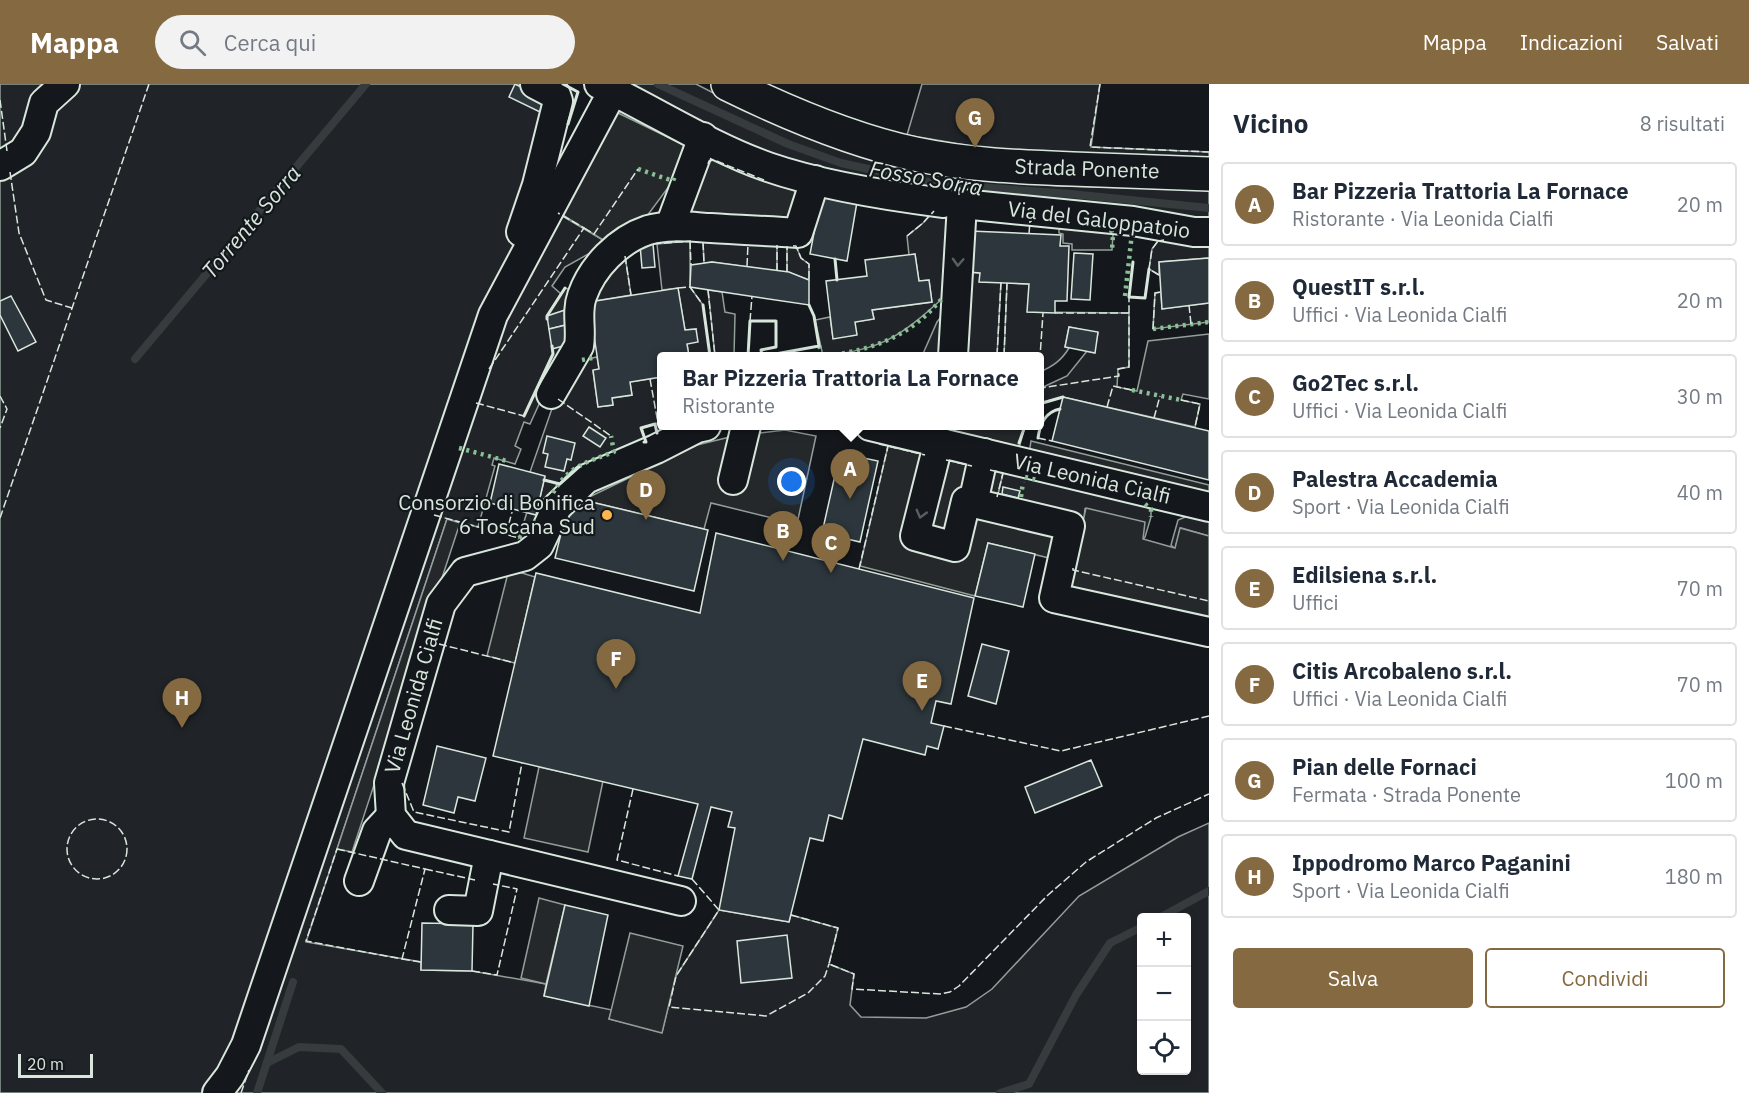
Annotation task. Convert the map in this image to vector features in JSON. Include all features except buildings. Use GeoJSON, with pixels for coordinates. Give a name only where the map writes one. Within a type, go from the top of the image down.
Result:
{"type":"FeatureCollection","features":[{"type":"Feature","properties":{"kind":"main road","name":"Strada Ponente"},"geometry":{"type":"LineString","coordinates":[[728,84],[854,137],[913,154],[1002,166],[1209,174]]}},
{"type":"Feature","properties":{"kind":"street"},"geometry":{"type":"LineString","coordinates":[[0,166],[23,152],[36,132],[44,103],[65,84]]}},
{"type":"Feature","properties":{"kind":"street"},"geometry":{"type":"LineString","coordinates":[[217,1093],[230,1076],[246,1045],[537,184],[558,101],[556,95],[535,84]]}},
{"type":"Feature","properties":{"kind":"street"},"geometry":{"type":"LineString","coordinates":[[493,315],[610,85],[619,94],[754,162],[815,180],[944,203]]}},
{"type":"Feature","properties":{"kind":"street"},"geometry":{"type":"LineString","coordinates":[[670,226],[703,137]]}},
{"type":"Feature","properties":{"kind":"street"},"geometry":{"type":"LineString","coordinates":[[550,394],[579,346],[579,307],[592,276],[610,254],[628,239],[648,230],[670,226],[798,233],[815,180]]}},
{"type":"Feature","properties":{"kind":"street","name":"Via del Galoppatoio"},"geometry":{"type":"LineString","coordinates":[[953,352],[962,204],[1133,221],[1194,232],[1209,232]]}},
{"type":"Feature","properties":{"kind":"street","name":"Via Leonida Cialfi"},"geometry":{"type":"LineString","coordinates":[[391,816],[389,783],[441,604],[465,572],[525,556],[539,545],[557,507],[586,479],[656,449],[693,430]]}},
{"type":"Feature","properties":{"kind":"street"},"geometry":{"type":"LineString","coordinates":[[733,480],[745,430]]}},
{"type":"Feature","properties":{"kind":"street","name":"Via Leonida Cialfi"},"geometry":{"type":"LineString","coordinates":[[897,430],[945,437],[984,453],[1209,507]]}},
{"type":"Feature","properties":{"kind":"street"},"geometry":{"type":"LineString","coordinates":[[945,437],[915,536],[955,547],[966,501],[1070,526],[1054,598],[1209,632]]}},
{"type":"Feature","properties":{"kind":"street"},"geometry":{"type":"LineString","coordinates":[[973,503],[984,453]]}},
{"type":"Feature","properties":{"kind":"street"},"geometry":{"type":"LineString","coordinates":[[359,881],[377,831],[391,816],[405,835],[681,901]]}},
{"type":"Feature","properties":{"kind":"street"},"geometry":{"type":"LineString","coordinates":[[449,910],[478,911],[489,855]]}},
{"type":"Feature","properties":{"kind":"shaded area"},"geometry":{"type":"Polygon","coordinates":[[[0,84],[563,84],[578,92],[542,204],[608,243],[565,267],[552,286],[561,294],[547,316],[574,343],[545,391],[530,424],[524,422],[515,446],[521,449],[515,464],[494,458],[492,465],[495,466],[478,527],[447,519],[306,942],[421,962],[421,970],[472,971],[546,984],[544,996],[612,1010],[609,1019],[662,1032],[676,976],[719,910],[789,922],[791,915],[838,928],[829,964],[854,974],[850,1005],[861,1017],[926,1018],[966,1007],[992,989],[1079,896],[1178,837],[1209,823],[1209,1093],[0,1093],[0,84]]]}},
{"type":"Feature","properties":{"kind":"shaded area"},"geometry":{"type":"Polygon","coordinates":[[[630,84],[696,84],[737,105],[960,177],[959,196],[798,165],[743,143],[634,89],[630,84]]]}},
{"type":"Feature","properties":{"kind":"shaded area"},"geometry":{"type":"Polygon","coordinates":[[[922,84],[1100,84],[1091,147],[1209,152],[1209,162],[989,149],[907,135],[922,84]]]}},
{"type":"Feature","properties":{"kind":"shaded area"},"geometry":{"type":"Polygon","coordinates":[[[616,112],[686,146],[673,181],[647,216],[608,243],[561,214],[616,112]]]}},
{"type":"Feature","properties":{"kind":"shaded area"},"geometry":{"type":"Polygon","coordinates":[[[714,160],[753,177],[796,189],[799,192],[792,219],[689,215],[709,161],[714,160]]]}},
{"type":"Feature","properties":{"kind":"shaded area"},"geometry":{"type":"Polygon","coordinates":[[[976,180],[1061,186],[1209,190],[1209,222],[975,198],[976,180]]]}},
{"type":"Feature","properties":{"kind":"shaded area"},"geometry":{"type":"Polygon","coordinates":[[[934,210],[948,211],[943,298],[914,323],[889,339],[860,350],[822,352],[815,320],[830,317],[833,338],[856,335],[855,322],[874,319],[872,310],[932,302],[929,280],[919,281],[915,254],[909,255],[907,236],[934,210]]]}},
{"type":"Feature","properties":{"kind":"shaded area"},"geometry":{"type":"Polygon","coordinates":[[[1059,223],[1110,229],[1113,235],[1112,250],[1072,250],[1072,244],[1063,243],[1063,234],[1059,233],[1059,223]]]}},
{"type":"Feature","properties":{"kind":"shaded area"},"geometry":{"type":"Polygon","coordinates":[[[1209,240],[1209,258],[1159,262],[1159,275],[1149,269],[1152,249],[1158,241],[1209,240]]]}},
{"type":"Feature","properties":{"kind":"shaded area"},"geometry":{"type":"Polygon","coordinates":[[[690,241],[690,287],[703,305],[709,352],[688,352],[687,344],[696,329],[685,330],[678,288],[662,290],[657,244],[690,241]]]}},
{"type":"Feature","properties":{"kind":"shaded area"},"geometry":{"type":"Polygon","coordinates":[[[703,242],[777,245],[777,271],[712,262],[704,263],[703,242]]]}},
{"type":"Feature","properties":{"kind":"shaded area"},"geometry":{"type":"Polygon","coordinates":[[[787,246],[796,246],[801,258],[809,264],[809,280],[787,272],[787,246]]]}},
{"type":"Feature","properties":{"kind":"shaded area"},"geometry":{"type":"Polygon","coordinates":[[[624,249],[631,295],[585,303],[624,249]]]}},
{"type":"Feature","properties":{"kind":"shaded area"},"geometry":{"type":"Polygon","coordinates":[[[968,272],[980,273],[980,282],[1001,282],[997,352],[958,352],[968,272]]]}},
{"type":"Feature","properties":{"kind":"shaded area"},"geometry":{"type":"Polygon","coordinates":[[[1007,283],[1029,284],[1028,312],[1129,313],[1129,367],[1118,369],[1117,387],[1137,391],[1148,341],[1209,334],[1209,399],[1183,394],[1181,400],[1200,404],[1195,427],[1063,397],[1044,402],[1044,387],[1067,376],[1087,351],[1094,352],[1098,333],[1069,327],[1065,347],[1069,348],[1056,363],[1044,370],[1044,352],[1004,352],[1007,283]]]}},
{"type":"Feature","properties":{"kind":"shaded area"},"geometry":{"type":"Polygon","coordinates":[[[565,288],[575,291],[571,308],[547,316],[565,288]]]}},
{"type":"Feature","properties":{"kind":"shaded area"},"geometry":{"type":"Polygon","coordinates":[[[708,290],[722,292],[725,312],[735,314],[734,352],[715,352],[708,290]]]}},
{"type":"Feature","properties":{"kind":"shaded area"},"geometry":{"type":"Polygon","coordinates":[[[1161,292],[1162,309],[1209,303],[1209,322],[1153,329],[1155,293],[1161,292]]]}},
{"type":"Feature","properties":{"kind":"shaded area"},"geometry":{"type":"Polygon","coordinates":[[[948,308],[945,352],[924,352],[937,322],[948,308]]]}},
{"type":"Feature","properties":{"kind":"shaded area"},"geometry":{"type":"Polygon","coordinates":[[[597,357],[599,369],[593,371],[598,407],[613,405],[612,398],[632,395],[630,382],[657,378],[657,423],[642,428],[646,442],[578,466],[570,472],[539,518],[519,538],[527,512],[536,514],[545,477],[530,472],[556,397],[574,362],[597,357]]]}},
{"type":"Feature","properties":{"kind":"shaded area"},"geometry":{"type":"Polygon","coordinates":[[[660,430],[669,430],[661,435],[660,430]]]}},
{"type":"Feature","properties":{"kind":"shaded area"},"geometry":{"type":"Polygon","coordinates":[[[785,430],[816,436],[797,524],[711,503],[704,529],[583,500],[697,445],[734,436],[785,430]]]}},
{"type":"Feature","properties":{"kind":"shaded area"},"geometry":{"type":"Polygon","coordinates":[[[954,430],[1024,430],[1018,452],[953,438],[954,430]]]}},
{"type":"Feature","properties":{"kind":"shaded area"},"geometry":{"type":"Polygon","coordinates":[[[1031,441],[1209,485],[1209,495],[1029,454],[1031,441]]]}},
{"type":"Feature","properties":{"kind":"shaded area"},"geometry":{"type":"Polygon","coordinates":[[[888,446],[1003,473],[992,519],[1057,536],[1053,559],[988,543],[975,596],[860,566],[888,446]]]}},
{"type":"Feature","properties":{"kind":"shaded area"},"geometry":{"type":"Polygon","coordinates":[[[1003,473],[1145,504],[1151,509],[1151,517],[1145,537],[1143,539],[1085,509],[1084,518],[997,498],[1003,473]]]}},
{"type":"Feature","properties":{"kind":"shaded area"},"geometry":{"type":"Polygon","coordinates":[[[1086,508],[1145,522],[1143,539],[1175,548],[1180,528],[1209,536],[1209,621],[1068,590],[1086,508]]]}},
{"type":"Feature","properties":{"kind":"shaded area"},"geometry":{"type":"Polygon","coordinates":[[[1190,515],[1209,520],[1209,536],[1181,528],[1175,549],[1171,545],[1178,520],[1190,515]]]}},
{"type":"Feature","properties":{"kind":"shaded area"},"geometry":{"type":"Polygon","coordinates":[[[447,519],[460,523],[352,852],[337,849],[447,519]]]}},
{"type":"Feature","properties":{"kind":"shaded area"},"geometry":{"type":"Polygon","coordinates":[[[509,569],[535,577],[515,663],[487,656],[509,569]]]}},
{"type":"Feature","properties":{"kind":"shaded area"},"geometry":{"type":"Polygon","coordinates":[[[539,767],[603,781],[588,852],[524,838],[539,767]]]}},
{"type":"Feature","properties":{"kind":"shaded area"},"geometry":{"type":"Polygon","coordinates":[[[539,898],[565,905],[546,984],[521,978],[539,898]]]}},
{"type":"Feature","properties":{"kind":"shaded area"},"geometry":{"type":"Polygon","coordinates":[[[630,933],[683,946],[662,1033],[609,1019],[630,933]]]}},
{"type":"Feature","properties":{"kind":"waterway","name":"Torrente Sorra"},"geometry":{"type":"LineString","coordinates":[[135,359],[366,84]]}},
{"type":"Feature","properties":{"kind":"waterway","name":"Fosso Sorra"},"geometry":{"type":"LineString","coordinates":[[658,84],[788,144],[841,163],[937,184],[1071,194],[1209,208]]}},
{"type":"Feature","properties":{"kind":"waterway"},"geometry":{"type":"LineString","coordinates":[[1168,913],[1209,891]]}},
{"type":"Feature","properties":{"kind":"waterway"},"geometry":{"type":"LineString","coordinates":[[1000,1093],[1029,1084],[1076,995],[1110,943],[1137,930]]}},
{"type":"Feature","properties":{"kind":"waterway"},"geometry":{"type":"LineString","coordinates":[[257,1093],[293,982]]}},
{"type":"Feature","properties":{"kind":"waterway"},"geometry":{"type":"LineString","coordinates":[[267,1063],[299,1047],[341,1049],[382,1093]]}},
{"type":"Feature","properties":{"kind":"hedge"},"geometry":{"type":"LineString","coordinates":[[638,169],[673,181],[675,176]]}},
{"type":"Feature","properties":{"kind":"hedge"},"geometry":{"type":"LineString","coordinates":[[1111,230],[1112,250]]}},
{"type":"Feature","properties":{"kind":"hedge"},"geometry":{"type":"LineString","coordinates":[[1125,296],[1132,233]]}},
{"type":"Feature","properties":{"kind":"hedge"},"geometry":{"type":"LineString","coordinates":[[850,352],[890,339],[905,331],[932,310],[944,296]]}},
{"type":"Feature","properties":{"kind":"hedge"},"geometry":{"type":"LineString","coordinates":[[1153,329],[1209,322]]}},
{"type":"Feature","properties":{"kind":"hedge"},"geometry":{"type":"LineString","coordinates":[[819,346],[821,352]]}},
{"type":"Feature","properties":{"kind":"hedge"},"geometry":{"type":"LineString","coordinates":[[582,360],[597,357]]}},
{"type":"Feature","properties":{"kind":"hedge"},"geometry":{"type":"LineString","coordinates":[[1132,390],[1181,400]]}},
{"type":"Feature","properties":{"kind":"hedge"},"geometry":{"type":"LineString","coordinates":[[553,493],[565,477],[579,466],[614,452],[611,436]]}},
{"type":"Feature","properties":{"kind":"hedge"},"geometry":{"type":"LineString","coordinates":[[459,448],[507,461]]}},
{"type":"Feature","properties":{"kind":"hedge"},"geometry":{"type":"LineString","coordinates":[[1025,477],[1037,480]]}},
{"type":"Feature","properties":{"kind":"hedge"},"geometry":{"type":"LineString","coordinates":[[1021,497],[1023,482]]}},
{"type":"Feature","properties":{"kind":"hedge"},"geometry":{"type":"LineString","coordinates":[[1145,504],[1151,509],[1151,517]]}},
{"type":"Feature","properties":{"kind":"hedge"},"geometry":{"type":"LineString","coordinates":[[519,538],[536,521]]}},
{"type":"Feature","properties":{"kind":"fence"},"geometry":{"type":"LineString","coordinates":[[0,518],[149,84]]}},
{"type":"Feature","properties":{"kind":"fence"},"geometry":{"type":"LineString","coordinates":[[1100,84],[1090,147],[1209,152]]}},
{"type":"Feature","properties":{"kind":"fence"},"geometry":{"type":"LineString","coordinates":[[0,100],[7,151]]}},
{"type":"Feature","properties":{"kind":"fence"},"geometry":{"type":"LineString","coordinates":[[708,164],[709,161],[714,160],[764,180]]}},
{"type":"Feature","properties":{"kind":"fence"},"geometry":{"type":"LineString","coordinates":[[584,228],[594,234],[638,169]]}},
{"type":"Feature","properties":{"kind":"fence"},"geometry":{"type":"LineString","coordinates":[[10,172],[19,233],[46,300],[72,308]]}},
{"type":"Feature","properties":{"kind":"fence"},"geometry":{"type":"LineString","coordinates":[[959,195],[960,177]]}},
{"type":"Feature","properties":{"kind":"fence"},"geometry":{"type":"LineString","coordinates":[[975,195],[976,180]]}},
{"type":"Feature","properties":{"kind":"fence"},"geometry":{"type":"LineString","coordinates":[[907,236],[934,211]]}},
{"type":"Feature","properties":{"kind":"fence"},"geometry":{"type":"LineString","coordinates":[[489,369],[584,228],[558,213]]}},
{"type":"Feature","properties":{"kind":"fence"},"geometry":{"type":"LineString","coordinates":[[1029,234],[1030,221],[1032,221]]}},
{"type":"Feature","properties":{"kind":"fence"},"geometry":{"type":"LineString","coordinates":[[1159,275],[1149,269],[1152,249],[1158,241],[1164,240]]}},
{"type":"Feature","properties":{"kind":"fence"},"geometry":{"type":"LineString","coordinates":[[690,241],[691,265]]}},
{"type":"Feature","properties":{"kind":"fence"},"geometry":{"type":"LineString","coordinates":[[653,244],[691,241]]}},
{"type":"Feature","properties":{"kind":"fence"},"geometry":{"type":"LineString","coordinates":[[703,242],[704,263]]}},
{"type":"Feature","properties":{"kind":"fence"},"geometry":{"type":"LineString","coordinates":[[747,266],[748,244]]}},
{"type":"Feature","properties":{"kind":"fence"},"geometry":{"type":"LineString","coordinates":[[777,245],[777,271]]}},
{"type":"Feature","properties":{"kind":"fence"},"geometry":{"type":"LineString","coordinates":[[787,246],[787,272]]}},
{"type":"Feature","properties":{"kind":"fence"},"geometry":{"type":"LineString","coordinates":[[793,246],[796,246],[801,258],[809,264],[809,280]]}},
{"type":"Feature","properties":{"kind":"fence"},"geometry":{"type":"LineString","coordinates":[[625,256],[631,295]]}},
{"type":"Feature","properties":{"kind":"fence"},"geometry":{"type":"LineString","coordinates":[[997,352],[1001,282]]}},
{"type":"Feature","properties":{"kind":"fence"},"geometry":{"type":"LineString","coordinates":[[1004,352],[1007,283]]}},
{"type":"Feature","properties":{"kind":"fence"},"geometry":{"type":"LineString","coordinates":[[678,288],[690,287],[703,305]]}},
{"type":"Feature","properties":{"kind":"fence"},"geometry":{"type":"LineString","coordinates":[[708,290],[715,352]]}},
{"type":"Feature","properties":{"kind":"fence"},"geometry":{"type":"LineString","coordinates":[[1153,329],[1155,293],[1161,292]]}},
{"type":"Feature","properties":{"kind":"fence"},"geometry":{"type":"LineString","coordinates":[[750,321],[752,296]]}},
{"type":"Feature","properties":{"kind":"fence"},"geometry":{"type":"LineString","coordinates":[[1044,388],[1119,376],[1118,369],[1129,367],[1129,297]]}},
{"type":"Feature","properties":{"kind":"fence"},"geometry":{"type":"LineString","coordinates":[[1189,305],[1191,324]]}},
{"type":"Feature","properties":{"kind":"fence"},"geometry":{"type":"LineString","coordinates":[[1040,352],[1043,313]]}},
{"type":"Feature","properties":{"kind":"fence"},"geometry":{"type":"LineString","coordinates":[[1055,313],[1129,313]]}},
{"type":"Feature","properties":{"kind":"fence"},"geometry":{"type":"LineString","coordinates":[[650,379],[657,418]]}},
{"type":"Feature","properties":{"kind":"fence"},"geometry":{"type":"LineString","coordinates":[[1107,407],[1113,386],[1132,390]]}},
{"type":"Feature","properties":{"kind":"fence"},"geometry":{"type":"LineString","coordinates":[[0,396],[7,409],[0,428]]}},
{"type":"Feature","properties":{"kind":"fence"},"geometry":{"type":"LineString","coordinates":[[1154,418],[1160,396]]}},
{"type":"Feature","properties":{"kind":"fence"},"geometry":{"type":"LineString","coordinates":[[558,399],[611,436]]}},
{"type":"Feature","properties":{"kind":"fence"},"geometry":{"type":"LineString","coordinates":[[1181,400],[1200,404],[1195,427]]}},
{"type":"Feature","properties":{"kind":"fence"},"geometry":{"type":"LineString","coordinates":[[476,403],[524,416]]}},
{"type":"Feature","properties":{"kind":"fence"},"geometry":{"type":"LineString","coordinates":[[1038,438],[1052,441]]}},
{"type":"Feature","properties":{"kind":"fence"},"geometry":{"type":"LineString","coordinates":[[879,444],[925,455]]}},
{"type":"Feature","properties":{"kind":"fence"},"geometry":{"type":"LineString","coordinates":[[859,569],[888,446]]}},
{"type":"Feature","properties":{"kind":"fence"},"geometry":{"type":"LineString","coordinates":[[946,460],[972,466]]}},
{"type":"Feature","properties":{"kind":"fence"},"geometry":{"type":"LineString","coordinates":[[990,470],[1003,473],[997,497]]}},
{"type":"Feature","properties":{"kind":"fence"},"geometry":{"type":"LineString","coordinates":[[506,535],[513,508]]}},
{"type":"Feature","properties":{"kind":"fence"},"geometry":{"type":"LineString","coordinates":[[434,515],[519,538]]}},
{"type":"Feature","properties":{"kind":"fence"},"geometry":{"type":"LineString","coordinates":[[1073,568],[1073,570],[1209,601]]}},
{"type":"Feature","properties":{"kind":"fence"},"geometry":{"type":"LineString","coordinates":[[439,644],[515,663]]}},
{"type":"Feature","properties":{"kind":"fence"},"geometry":{"type":"LineString","coordinates":[[944,726],[1061,751],[1209,716]]}},
{"type":"Feature","properties":{"kind":"fence"},"geometry":{"type":"LineString","coordinates":[[402,783],[414,812],[509,832],[522,763]]}},
{"type":"Feature","properties":{"kind":"fence"},"geometry":{"type":"LineString","coordinates":[[633,789],[617,860],[678,876]]}},
{"type":"Feature","properties":{"kind":"fence"},"geometry":{"type":"LineString","coordinates":[[791,915],[838,928],[829,964],[854,974],[852,989],[940,994],[950,992],[959,986],[1048,895],[1086,862],[1156,818],[1209,794]]}},
{"type":"Feature","properties":{"kind":"fence"},"geometry":{"type":"LineString","coordinates":[[97,819],[114,824],[122,832],[127,849],[122,866],[114,874],[97,879],[80,874],[72,866],[67,849],[72,832],[80,824],[97,819]]}},
{"type":"Feature","properties":{"kind":"fence"},"geometry":{"type":"LineString","coordinates":[[337,849],[425,869],[402,959],[306,941],[337,849]]}},
{"type":"Feature","properties":{"kind":"fence"},"geometry":{"type":"LineString","coordinates":[[425,869],[475,880]]}},
{"type":"Feature","properties":{"kind":"fence"},"geometry":{"type":"LineString","coordinates":[[692,879],[719,910],[676,976],[669,1007],[766,1016],[808,993],[825,976],[829,964]]}},
{"type":"Feature","properties":{"kind":"fence"},"geometry":{"type":"LineString","coordinates":[[472,971],[497,975],[517,889],[493,884]]}},
{"type":"Feature","properties":{"kind":"fence"},"geometry":{"type":"LineString","coordinates":[[402,959],[421,962]]}},
{"type":"Feature","properties":{"kind":"fence"},"geometry":{"type":"LineString","coordinates":[[241,1093],[249,1070]]}},
{"type":"Feature","properties":{"kind":"wall"},"geometry":{"type":"LineString","coordinates":[[563,84],[578,92],[568,124]]}},
{"type":"Feature","properties":{"kind":"wall"},"geometry":{"type":"LineString","coordinates":[[835,259],[837,280]]}},
{"type":"Feature","properties":{"kind":"wall"},"geometry":{"type":"LineString","coordinates":[[1133,262],[1129,297],[1145,298],[1149,269]]}},
{"type":"Feature","properties":{"kind":"wall"},"geometry":{"type":"LineString","coordinates":[[547,319],[565,288]]}},
{"type":"Feature","properties":{"kind":"wall"},"geometry":{"type":"LineString","coordinates":[[703,305],[709,352]]}},
{"type":"Feature","properties":{"kind":"wall"},"geometry":{"type":"LineString","coordinates":[[786,352],[819,346],[814,316],[809,305]]}},
{"type":"Feature","properties":{"kind":"wall"},"geometry":{"type":"LineString","coordinates":[[748,352],[750,321],[776,321],[776,347],[761,350],[761,352]]}},
{"type":"Feature","properties":{"kind":"wall"},"geometry":{"type":"LineString","coordinates":[[524,416],[553,354],[552,346]]}},
{"type":"Feature","properties":{"kind":"wall"},"geometry":{"type":"LineString","coordinates":[[1044,403],[1063,397]]}},
{"type":"Feature","properties":{"kind":"wall"},"geometry":{"type":"LineString","coordinates":[[1044,419],[1060,409]]}},
{"type":"Feature","properties":{"kind":"wall"},"geometry":{"type":"LineString","coordinates":[[644,442],[646,442],[641,428],[655,424],[657,433]]}},
{"type":"Feature","properties":{"kind":"wall"},"geometry":{"type":"LineString","coordinates":[[1019,443],[1024,430]]}},
{"type":"Feature","properties":{"kind":"wall"},"geometry":{"type":"LineString","coordinates":[[1038,438],[1040,430]]}},
{"type":"Feature","properties":{"kind":"wall"},"geometry":{"type":"LineString","coordinates":[[544,480],[560,484],[579,467]]}},
{"type":"Feature","properties":{"kind":"place","name":"Pian delle Fornaci"},"geometry":{"type":"Point","coordinates":[975,148]}},
{"type":"Feature","properties":{"kind":"place","name":"Bar Pizzeria Trattoria La Fornace"},"geometry":{"type":"Point","coordinates":[850,499]}},
{"type":"Feature","properties":{"kind":"place","name":"Consorzio di Bonifica 6 Toscana Sud"},"geometry":{"type":"Point","coordinates":[607,515]}},
{"type":"Feature","properties":{"kind":"place","name":"Palestra Accademia"},"geometry":{"type":"Point","coordinates":[646,520]}},
{"type":"Feature","properties":{"kind":"place","name":"QuestIT s.r.l."},"geometry":{"type":"Point","coordinates":[783,561]}},
{"type":"Feature","properties":{"kind":"place","name":"Go2Tec s.r.l."},"geometry":{"type":"Point","coordinates":[831,573]}},
{"type":"Feature","properties":{"kind":"place","name":"Citis Arcobaleno s.r.l."},"geometry":{"type":"Point","coordinates":[616,689]}},
{"type":"Feature","properties":{"kind":"place","name":"Edilsiena s.r.l."},"geometry":{"type":"Point","coordinates":[922,711]}},
{"type":"Feature","properties":{"kind":"place","name":"Ippodromo Marco Paganini"},"geometry":{"type":"Point","coordinates":[182,728]}}]}
